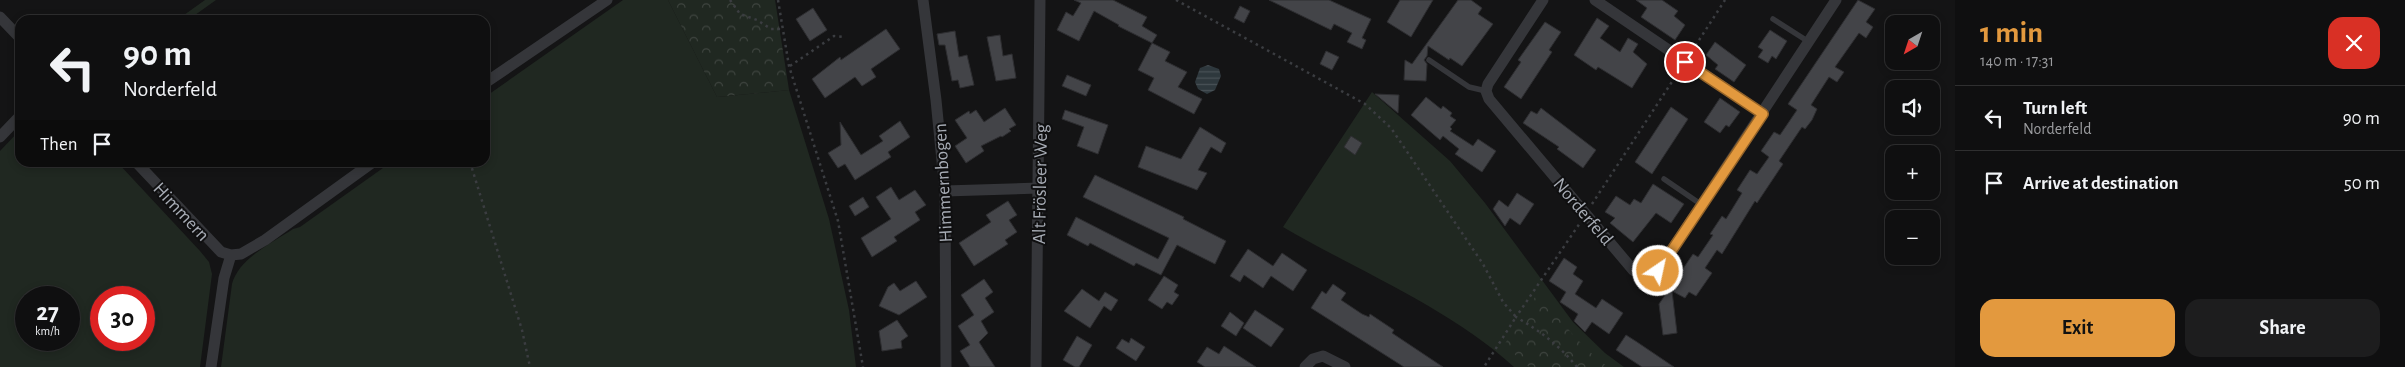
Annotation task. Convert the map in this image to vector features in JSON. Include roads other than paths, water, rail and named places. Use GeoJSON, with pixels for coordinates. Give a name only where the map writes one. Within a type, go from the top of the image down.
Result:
{"type":"FeatureCollection","features":[{"type":"Feature","properties":{"kind":"street"},"geometry":{"type":"LineString","coordinates":[[490,80],[607,0]]}},
{"type":"Feature","properties":{"kind":"street","name":"Himmernbogen"},"geometry":{"type":"LineString","coordinates":[[923,0],[945,191],[946,367]]}},
{"type":"Feature","properties":{"kind":"street","name":"Alt Frösleer Weg"},"geometry":{"type":"LineString","coordinates":[[1036,367],[1040,0]]}},
{"type":"Feature","properties":{"kind":"street"},"geometry":{"type":"LineString","coordinates":[[1486,92],[1488,84],[1544,0]]}},
{"type":"Feature","properties":{"kind":"street"},"geometry":{"type":"LineString","coordinates":[[1595,0],[1763,114]]}},
{"type":"Feature","properties":{"kind":"street","name":"Norderfeld"},"geometry":{"type":"LineString","coordinates":[[1486,92],[1489,99],[1633,270],[1645,276],[1658,271],[1763,114],[1836,0]]}},
{"type":"Feature","properties":{"kind":"street"},"geometry":{"type":"LineString","coordinates":[[0,17],[15,33]]}},
{"type":"Feature","properties":{"kind":"street"},"geometry":{"type":"LineString","coordinates":[[0,137],[15,121]]}},
{"type":"Feature","properties":{"kind":"street","name":"Himmern"},"geometry":{"type":"LineString","coordinates":[[141,167],[221,252],[231,256]]}},
{"type":"Feature","properties":{"kind":"street"},"geometry":{"type":"LineString","coordinates":[[211,367],[224,278],[231,256],[241,254],[265,240],[366,167]]}},
{"type":"Feature","properties":{"kind":"street"},"geometry":{"type":"LineString","coordinates":[[945,191],[1038,188]]}},
{"type":"Feature","properties":{"kind":"street"},"geometry":{"type":"LineString","coordinates":[[1305,367],[1313,359],[1323,356],[1345,367]]}},
{"type":"Feature","properties":{"kind":"lane"},"geometry":{"type":"LineString","coordinates":[[1773,19],[1809,42]]}},
{"type":"Feature","properties":{"kind":"lane"},"geometry":{"type":"LineString","coordinates":[[1429,60],[1469,87],[1486,92]]}},
{"type":"Feature","properties":{"kind":"lane"},"geometry":{"type":"LineString","coordinates":[[1664,179],[1702,205]]}}]}
